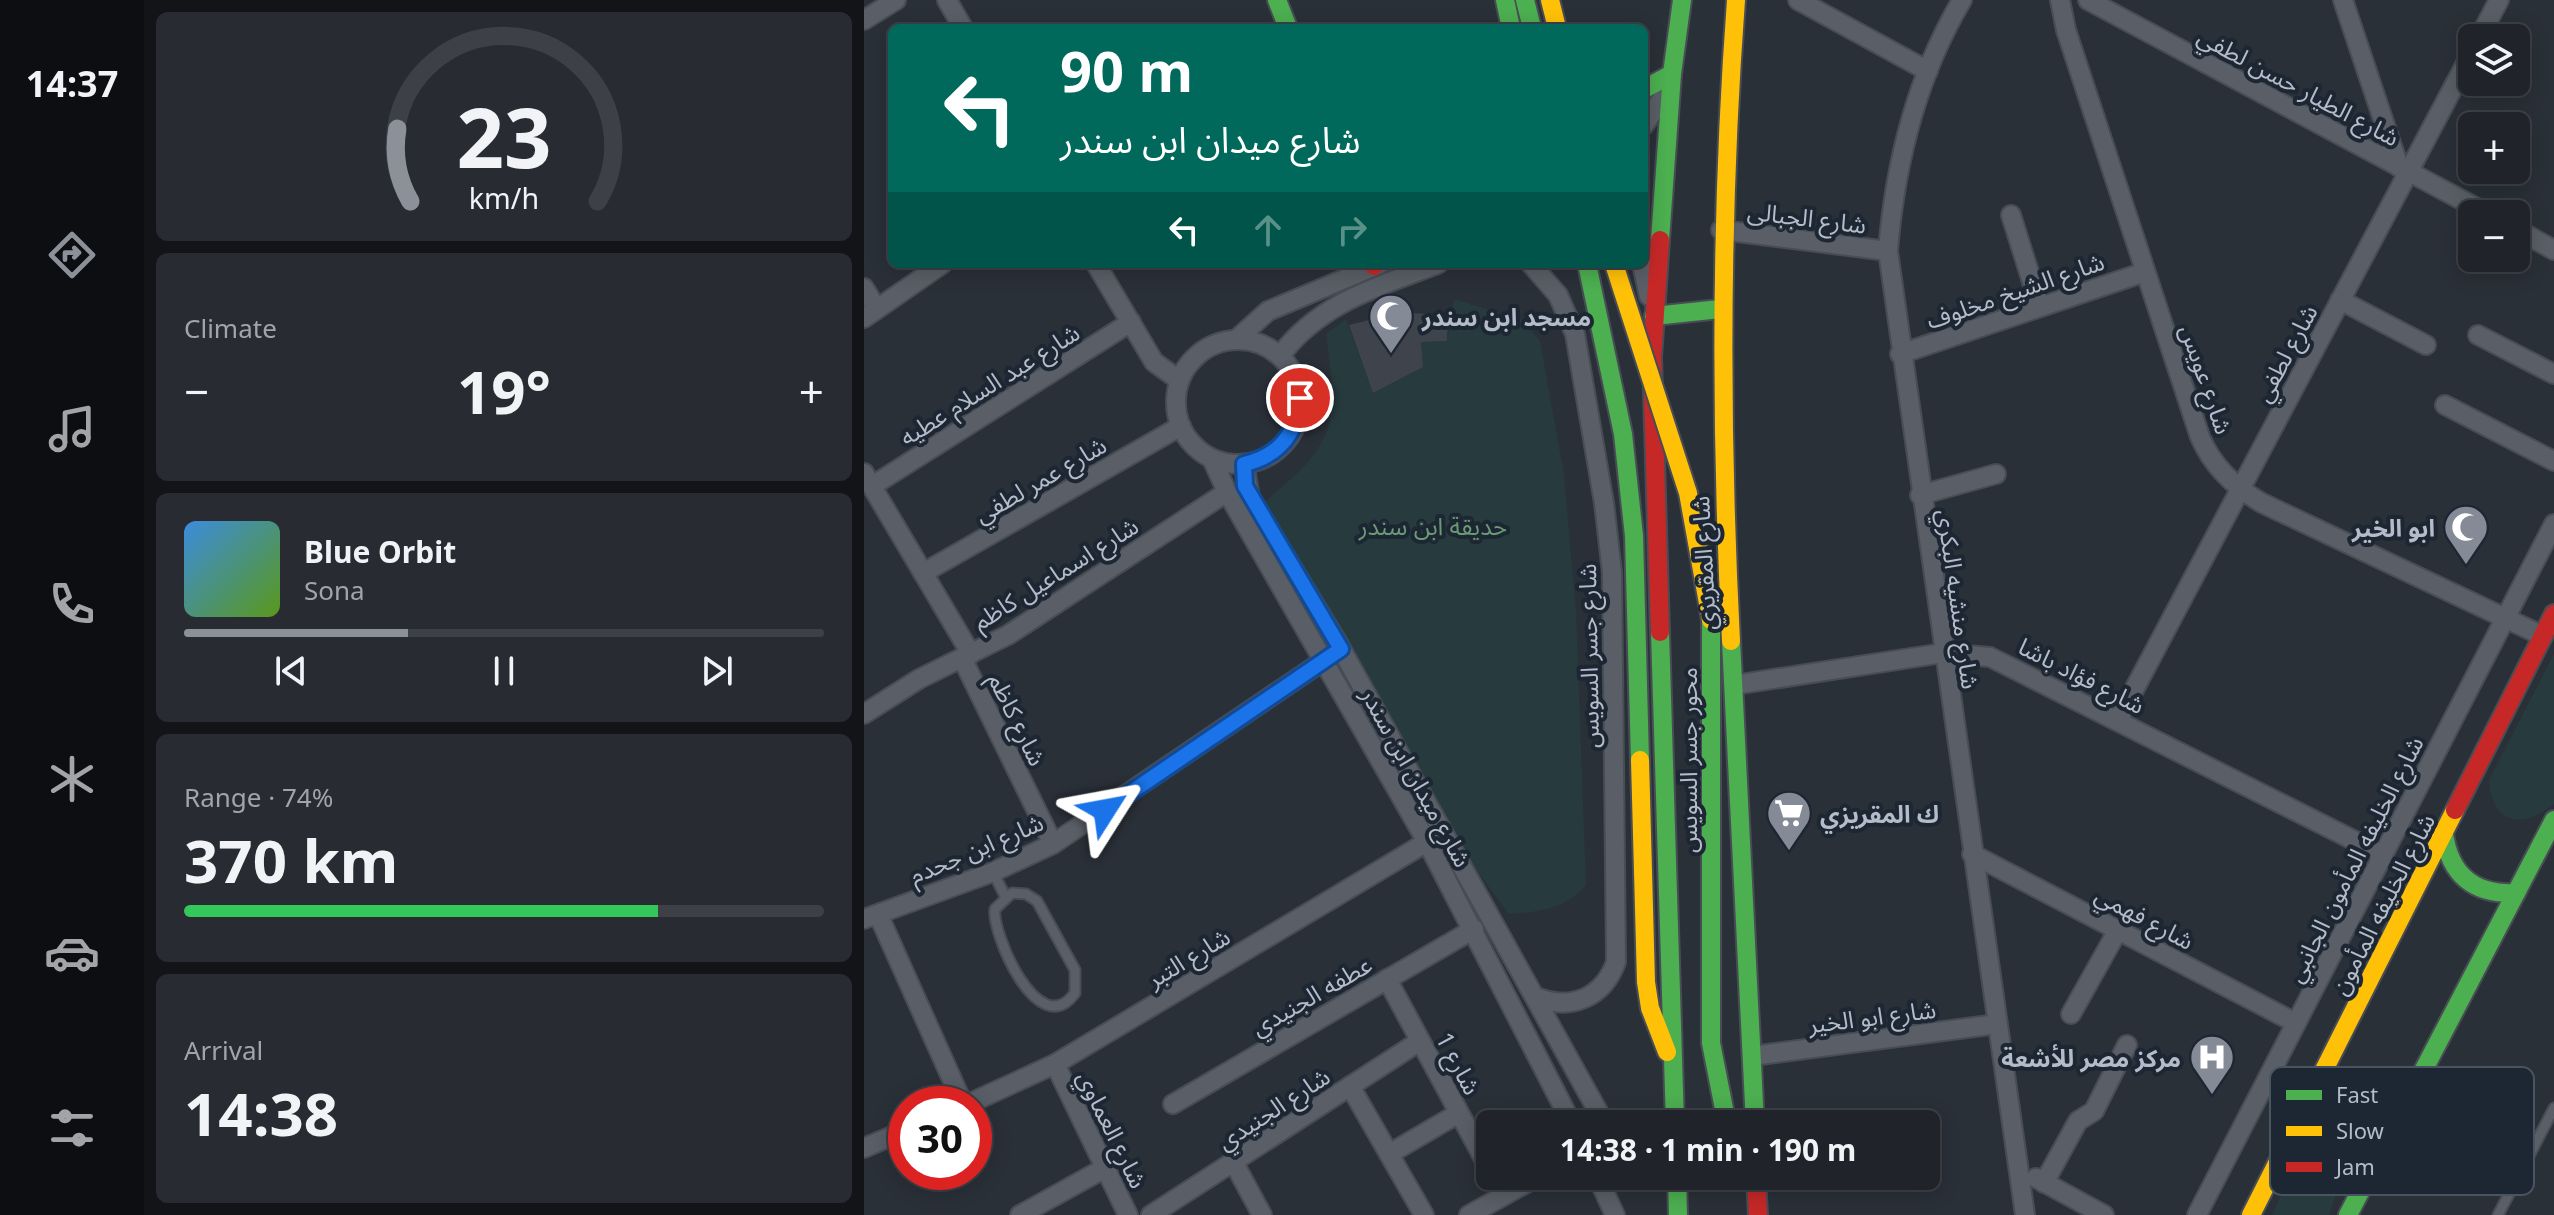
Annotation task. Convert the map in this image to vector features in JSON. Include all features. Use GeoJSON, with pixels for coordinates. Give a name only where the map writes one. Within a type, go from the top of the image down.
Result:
{"type":"FeatureCollection","features":[{"type":"Feature","properties":{"kind":"main road"},"geometry":{"type":"LineString","coordinates":[[1277,0],[1286,24]]}},
{"type":"Feature","properties":{"kind":"main road"},"geometry":{"type":"LineString","coordinates":[[1505,0],[1510,24]]}},
{"type":"Feature","properties":{"kind":"main road"},"geometry":{"type":"LineString","coordinates":[[1525,0],[1531,24]]}},
{"type":"Feature","properties":{"kind":"main road"},"geometry":{"type":"LineString","coordinates":[[1550,0],[1556,24]]}},
{"type":"Feature","properties":{"kind":"main road"},"geometry":{"type":"LineString","coordinates":[[1562,0],[1567,24]]}},
{"type":"Feature","properties":{"kind":"main road","name":"شارع المقريزي"},"geometry":{"type":"LineString","coordinates":[[1675,1110],[1654,446],[1654,316],[1672,79],[1682,0]]}},
{"type":"Feature","properties":{"kind":"main road","name":"شارع المقريزي"},"geometry":{"type":"LineString","coordinates":[[1736,0],[1721,230],[1720,309],[1723,481],[1754,1110]]}},
{"type":"Feature","properties":{"kind":"main road"},"geometry":{"type":"LineString","coordinates":[[1648,88],[1672,79]]}},
{"type":"Feature","properties":{"kind":"main road","name":"محور جسر السويس"},"geometry":{"type":"LineString","coordinates":[[1588,268],[1623,434],[1636,592],[1646,982],[1658,1033],[1674,1068]]}},
{"type":"Feature","properties":{"kind":"main road","name":"محور جسر السويس"},"geometry":{"type":"LineString","coordinates":[[1615,268],[1637,349],[1683,477],[1704,566],[1711,620],[1711,1043],[1724,1110]]}},
{"type":"Feature","properties":{"kind":"main road"},"geometry":{"type":"LineString","coordinates":[[1654,316],[1720,309]]}},
{"type":"Feature","properties":{"kind":"main road","name":"شارع الخليفه المأمون"},"geometry":{"type":"LineString","coordinates":[[2326,1067],[2554,614]]}},
{"type":"Feature","properties":{"kind":"main road"},"geometry":{"type":"LineString","coordinates":[[2425,1067],[2554,820]]}},
{"type":"Feature","properties":{"kind":"main road"},"geometry":{"type":"LineString","coordinates":[[2444,834],[2449,861],[2465,882],[2489,894],[2516,893]]}},
{"type":"Feature","properties":{"kind":"main road","name":"شارع الخليفه المأمون"},"geometry":{"type":"LineString","coordinates":[[2251,1215],[2270,1178]]}},
{"type":"Feature","properties":{"kind":"main road"},"geometry":{"type":"LineString","coordinates":[[1677,1190],[1678,1215]]}},
{"type":"Feature","properties":{"kind":"main road"},"geometry":{"type":"LineString","coordinates":[[1755,1190],[1758,1215]]}},
{"type":"Feature","properties":{"kind":"main road"},"geometry":{"type":"LineString","coordinates":[[2348,1215],[2358,1195]]}},
{"type":"Feature","properties":{"kind":"street"},"geometry":{"type":"LineString","coordinates":[[864,20],[896,0]]}},
{"type":"Feature","properties":{"kind":"street"},"geometry":{"type":"LineString","coordinates":[[947,0],[961,24]]}},
{"type":"Feature","properties":{"kind":"street","name":"شارع منشيه البكري"},"geometry":{"type":"LineString","coordinates":[[1962,0],[1928,71],[1902,153],[1888,251],[1920,495],[2025,1215]]}},
{"type":"Feature","properties":{"kind":"street","name":"شارع عويس"},"geometry":{"type":"LineString","coordinates":[[2060,0],[2068,38],[2145,272],[2200,437],[2212,460],[2240,489],[2262,503],[2543,636]]}},
{"type":"Feature","properties":{"kind":"street","name":"شارع الطيار حسن لطفي"},"geometry":{"type":"LineString","coordinates":[[2088,0],[2462,200]]}},
{"type":"Feature","properties":{"kind":"street"},"geometry":{"type":"LineString","coordinates":[[2343,0],[2404,169]]}},
{"type":"Feature","properties":{"kind":"street"},"geometry":{"type":"LineString","coordinates":[[2486,24],[2499,0]]}},
{"type":"Feature","properties":{"kind":"street"},"geometry":{"type":"LineString","coordinates":[[1809,3],[1928,71]]}},
{"type":"Feature","properties":{"kind":"street","name":"شارع لطفي"},"geometry":{"type":"LineString","coordinates":[[2118,720],[2340,300],[2404,169],[2458,76]]}},
{"type":"Feature","properties":{"kind":"street"},"geometry":{"type":"LineString","coordinates":[[1648,118],[1672,79]]}},
{"type":"Feature","properties":{"kind":"street"},"geometry":{"type":"LineString","coordinates":[[2011,215],[2040,307]]}},
{"type":"Feature","properties":{"kind":"street","name":"شارع الجبالى"},"geometry":{"type":"LineString","coordinates":[[1721,230],[1888,251]]}},
{"type":"Feature","properties":{"kind":"street"},"geometry":{"type":"LineString","coordinates":[[2530,237],[2554,250]]}},
{"type":"Feature","properties":{"kind":"street"},"geometry":{"type":"LineString","coordinates":[[864,288],[871,314],[936,268]]}},
{"type":"Feature","properties":{"kind":"street"},"geometry":{"type":"LineString","coordinates":[[1098,268],[1154,362],[1179,380]]}},
{"type":"Feature","properties":{"kind":"street"},"geometry":{"type":"LineString","coordinates":[[1237,339],[1268,311],[1369,268]]}},
{"type":"Feature","properties":{"kind":"street"},"geometry":{"type":"LineString","coordinates":[[1280,356],[1303,328],[1337,304],[1428,268]]}},
{"type":"Feature","properties":{"kind":"street","name":"شارع جسر السويس"},"geometry":{"type":"LineString","coordinates":[[1534,268],[1558,295],[1575,334],[1604,503],[1612,572],[1616,946],[1613,972],[1591,996],[1558,1003],[1536,997]]}},
{"type":"Feature","properties":{"kind":"street"},"geometry":{"type":"LineString","coordinates":[[1643,268],[1654,316]]}},
{"type":"Feature","properties":{"kind":"street","name":"شارع الشيخ مخلوف"},"geometry":{"type":"LineString","coordinates":[[1900,354],[2145,272]]}},
{"type":"Feature","properties":{"kind":"street"},"geometry":{"type":"LineString","coordinates":[[2340,300],[2426,345]]}},
{"type":"Feature","properties":{"kind":"street","name":"شارع عبد السلام عطيه"},"geometry":{"type":"LineString","coordinates":[[868,480],[1131,322]]}},
{"type":"Feature","properties":{"kind":"street"},"geometry":{"type":"LineString","coordinates":[[2478,335],[2554,374]]}},
{"type":"Feature","properties":{"kind":"street"},"geometry":{"type":"LineString","coordinates":[[1237,339],[1260,343],[1280,356],[1290,368],[1300,398],[1294,429],[1273,453],[1244,464],[1212,459],[1188,440],[1181,426],[1176,396],[1179,380],[1196,355],[1209,347],[1237,339]]}},
{"type":"Feature","properties":{"kind":"street"},"geometry":{"type":"LineString","coordinates":[[2445,405],[2554,461]]}},
{"type":"Feature","properties":{"kind":"street","name":"شارع عمر لطفي"},"geometry":{"type":"LineString","coordinates":[[923,573],[1181,426]]}},
{"type":"Feature","properties":{"kind":"street","name":"شارع ميدان ابن سندر"},"geometry":{"type":"LineString","coordinates":[[1212,459],[1227,492],[1427,842],[1565,1110]]}},
{"type":"Feature","properties":{"kind":"street","name":"شارع ميدان ابن سندر"},"geometry":{"type":"LineString","coordinates":[[1244,464],[1250,498],[1341,649],[1597,1110]]}},
{"type":"Feature","properties":{"kind":"street"},"geometry":{"type":"LineString","coordinates":[[1920,495],[1996,474]]}},
{"type":"Feature","properties":{"kind":"street","name":"شارع كاظم"},"geometry":{"type":"LineString","coordinates":[[868,480],[923,573],[966,656],[1053,844]]}},
{"type":"Feature","properties":{"kind":"street","name":"شارع اسماعيل كاظم"},"geometry":{"type":"LineString","coordinates":[[864,714],[919,679],[1008,635],[1227,492]]}},
{"type":"Feature","properties":{"kind":"street","name":"شارع الخليفه المأمون الجانبي"},"geometry":{"type":"LineString","coordinates":[[2273,1067],[2554,524]]}},
{"type":"Feature","properties":{"kind":"street","name":"شارع ابن جحدم"},"geometry":{"type":"LineString","coordinates":[[871,916],[993,872],[1053,844],[1341,649]]}},
{"type":"Feature","properties":{"kind":"street","name":"شارع فؤاد باشا"},"geometry":{"type":"LineString","coordinates":[[1734,685],[1943,653],[1974,654],[2005,662],[2383,855]]}},
{"type":"Feature","properties":{"kind":"street","name":"شارع التبر"},"geometry":{"type":"LineString","coordinates":[[992,1092],[1055,1064],[1427,842]]}},
{"type":"Feature","properties":{"kind":"street","name":"شارع فهمي"},"geometry":{"type":"LineString","coordinates":[[1972,854],[2296,1023]]}},
{"type":"Feature","properties":{"kind":"street"},"geometry":{"type":"LineString","coordinates":[[871,916],[957,1086]]}},
{"type":"Feature","properties":{"kind":"street","name":"عطفه الجنيدي"},"geometry":{"type":"LineString","coordinates":[[1173,1104],[1474,929]]}},
{"type":"Feature","properties":{"kind":"street"},"geometry":{"type":"LineString","coordinates":[[2071,1014],[2118,930]]}},
{"type":"Feature","properties":{"kind":"street","name":"شارع 1"},"geometry":{"type":"LineString","coordinates":[[1387,979],[1476,1144]]}},
{"type":"Feature","properties":{"kind":"street","name":"شارع ابو الخير"},"geometry":{"type":"LineString","coordinates":[[1752,1056],[1997,1024]]}},
{"type":"Feature","properties":{"kind":"street","name":"شارع الجنيدي"},"geometry":{"type":"LineString","coordinates":[[1151,1215],[1420,1041]]}},
{"type":"Feature","properties":{"kind":"street"},"geometry":{"type":"LineString","coordinates":[[2044,1183],[2078,1121],[2094,1111],[2127,1045]]}},
{"type":"Feature","properties":{"kind":"street","name":"شارع العماوي"},"geometry":{"type":"LineString","coordinates":[[1055,1064],[1128,1215]]}},
{"type":"Feature","properties":{"kind":"street","name":"شارع الخليفه المأمون الجانبي"},"geometry":{"type":"LineString","coordinates":[[2197,1215],[2270,1073]]}},
{"type":"Feature","properties":{"kind":"street"},"geometry":{"type":"LineString","coordinates":[[1350,1086],[1424,1215]]}},
{"type":"Feature","properties":{"kind":"street"},"geometry":{"type":"LineString","coordinates":[[1389,1154],[1459,1113]]}},
{"type":"Feature","properties":{"kind":"street"},"geometry":{"type":"LineString","coordinates":[[864,1148],[888,1138]]}},
{"type":"Feature","properties":{"kind":"street"},"geometry":{"type":"LineString","coordinates":[[1234,1163],[1262,1215]]}},
{"type":"Feature","properties":{"kind":"street"},"geometry":{"type":"LineString","coordinates":[[1020,1215],[1105,1168]]}},
{"type":"Feature","properties":{"kind":"street"},"geometry":{"type":"LineString","coordinates":[[2018,1168],[2104,1215]]}},
{"type":"Feature","properties":{"kind":"street"},"geometry":{"type":"LineString","coordinates":[[1501,1190],[1505,1198]]}},
{"type":"Feature","properties":{"kind":"street"},"geometry":{"type":"LineString","coordinates":[[1469,1215],[1517,1190]]}},
{"type":"Feature","properties":{"kind":"street"},"geometry":{"type":"LineString","coordinates":[[1603,1190],[1615,1215]]}},
{"type":"Feature","properties":{"kind":"lane"},"geometry":{"type":"LineString","coordinates":[[993,872],[1005,896]]}},
{"type":"Feature","properties":{"kind":"lane"},"geometry":{"type":"LineString","coordinates":[[1026,894],[1037,901],[1075,970],[1077,986],[1064,1004],[1040,1004],[1029,993],[995,926],[995,909],[1005,896],[1026,894]]}},
{"type":"Feature","properties":{"kind":"lane"},"geometry":{"type":"LineString","coordinates":[[2534,1146],[2554,1108]]}},
{"type":"Feature","properties":{"kind":"lane"},"geometry":{"type":"LineString","coordinates":[[2498,1215],[2508,1195]]}},
{"type":"Feature","properties":{"kind":"green space","name":"حديقة ابن سندر"},"geometry":{"type":"Polygon","coordinates":[[[1454,299],[1522,320],[1540,341],[1564,475],[1576,612],[1586,885],[1569,900],[1530,912],[1508,913],[1466,856],[1262,504],[1305,465],[1327,432],[1332,392],[1326,334],[1346,319],[1373,393],[1423,367],[1421,342],[1447,341],[1454,299]]]}},
{"type":"Feature","properties":{"kind":"green space"},"geometry":{"type":"Polygon","coordinates":[[[2554,654],[2554,804],[2531,817],[2511,819],[2496,807],[2489,780],[2554,654]]]}},
{"type":"Feature","properties":{"kind":"green space"},"geometry":{"type":"Polygon","coordinates":[[[2282,1195],[2336,1195],[2329,1215],[2272,1215],[2282,1195]]]}},
{"type":"Feature","properties":{"kind":"building","name":"مسجد ابن سندر"},"geometry":{"type":"Polygon","coordinates":[[[1401,312],[1425,314],[1424,320],[1448,321],[1447,341],[1421,342],[1423,367],[1373,393],[1349,325],[1401,312]]]}},
{"type":"Feature","properties":{"kind":"traffic: fast"},"geometry":{"type":"LineString","coordinates":[[1277,0],[1286,24]]}},
{"type":"Feature","properties":{"kind":"traffic: fast"},"geometry":{"type":"LineString","coordinates":[[1505,0],[1510,24]]}},
{"type":"Feature","properties":{"kind":"traffic: fast"},"geometry":{"type":"LineString","coordinates":[[1525,0],[1531,24]]}},
{"type":"Feature","properties":{"kind":"traffic: fast"},"geometry":{"type":"LineString","coordinates":[[1660,240],[1672,74],[1682,0]]}},
{"type":"Feature","properties":{"kind":"traffic: fast"},"geometry":{"type":"LineString","coordinates":[[1648,87],[1672,74]]}},
{"type":"Feature","properties":{"kind":"traffic: fast"},"geometry":{"type":"LineString","coordinates":[[1588,268],[1623,434],[1634,536],[1640,760]]}},
{"type":"Feature","properties":{"kind":"traffic: fast"},"geometry":{"type":"LineString","coordinates":[[1654,316],[1720,309]]}},
{"type":"Feature","properties":{"kind":"traffic: fast"},"geometry":{"type":"LineString","coordinates":[[1711,620],[1711,1043],[1724,1110]]}},
{"type":"Feature","properties":{"kind":"traffic: fast"},"geometry":{"type":"LineString","coordinates":[[1660,632],[1675,1110]]}},
{"type":"Feature","properties":{"kind":"traffic: fast"},"geometry":{"type":"LineString","coordinates":[[1731,641],[1754,1110]]}},
{"type":"Feature","properties":{"kind":"traffic: fast"},"geometry":{"type":"LineString","coordinates":[[2425,1067],[2554,820]]}},
{"type":"Feature","properties":{"kind":"traffic: fast"},"geometry":{"type":"LineString","coordinates":[[2444,834],[2452,861],[2466,880],[2488,890],[2516,893]]}},
{"type":"Feature","properties":{"kind":"traffic: fast"},"geometry":{"type":"LineString","coordinates":[[1677,1190],[1678,1215]]}},
{"type":"Feature","properties":{"kind":"traffic: fast"},"geometry":{"type":"LineString","coordinates":[[2348,1215],[2358,1195]]}},
{"type":"Feature","properties":{"kind":"traffic: slow"},"geometry":{"type":"LineString","coordinates":[[1550,0],[1556,24]]}},
{"type":"Feature","properties":{"kind":"traffic: slow"},"geometry":{"type":"LineString","coordinates":[[1731,641],[1723,320],[1727,160],[1736,0]]}},
{"type":"Feature","properties":{"kind":"traffic: slow"},"geometry":{"type":"LineString","coordinates":[[1615,268],[1688,493],[1711,620]]}},
{"type":"Feature","properties":{"kind":"traffic: slow"},"geometry":{"type":"LineString","coordinates":[[1640,760],[1646,982],[1650,1008],[1667,1052]]}},
{"type":"Feature","properties":{"kind":"traffic: slow"},"geometry":{"type":"LineString","coordinates":[[2326,1067],[2455,810]]}},
{"type":"Feature","properties":{"kind":"traffic: slow"},"geometry":{"type":"LineString","coordinates":[[2251,1215],[2270,1177]]}},
{"type":"Feature","properties":{"kind":"traffic: jam"},"geometry":{"type":"LineString","coordinates":[[1660,240],[1652,357],[1660,632]]}},
{"type":"Feature","properties":{"kind":"traffic: jam"},"geometry":{"type":"LineString","coordinates":[[2455,810],[2554,614]]}},
{"type":"Feature","properties":{"kind":"traffic: jam"},"geometry":{"type":"LineString","coordinates":[[1757,1190],[1758,1215]]}},
{"type":"Feature","properties":{"kind":"place","name":"مسجد ابن سندر"},"geometry":{"type":"Point","coordinates":[1391,355]}},
{"type":"Feature","properties":{"kind":"place","name":"ابو الخير"},"geometry":{"type":"Point","coordinates":[2466,566]}},
{"type":"Feature","properties":{"kind":"place","name":"ك المقريزي"},"geometry":{"type":"Point","coordinates":[1789,852]}},
{"type":"Feature","properties":{"kind":"place","name":"مركز مصر للأشعة"},"geometry":{"type":"Point","coordinates":[2212,1096]}},
{"type":"Feature","properties":{"kind":"route"},"geometry":{"type":"LineString","coordinates":[[1105,810],[1341,649],[1245,486],[1244,464],[1273,453],[1285,442],[1294,429],[1300,398]]}}]}
